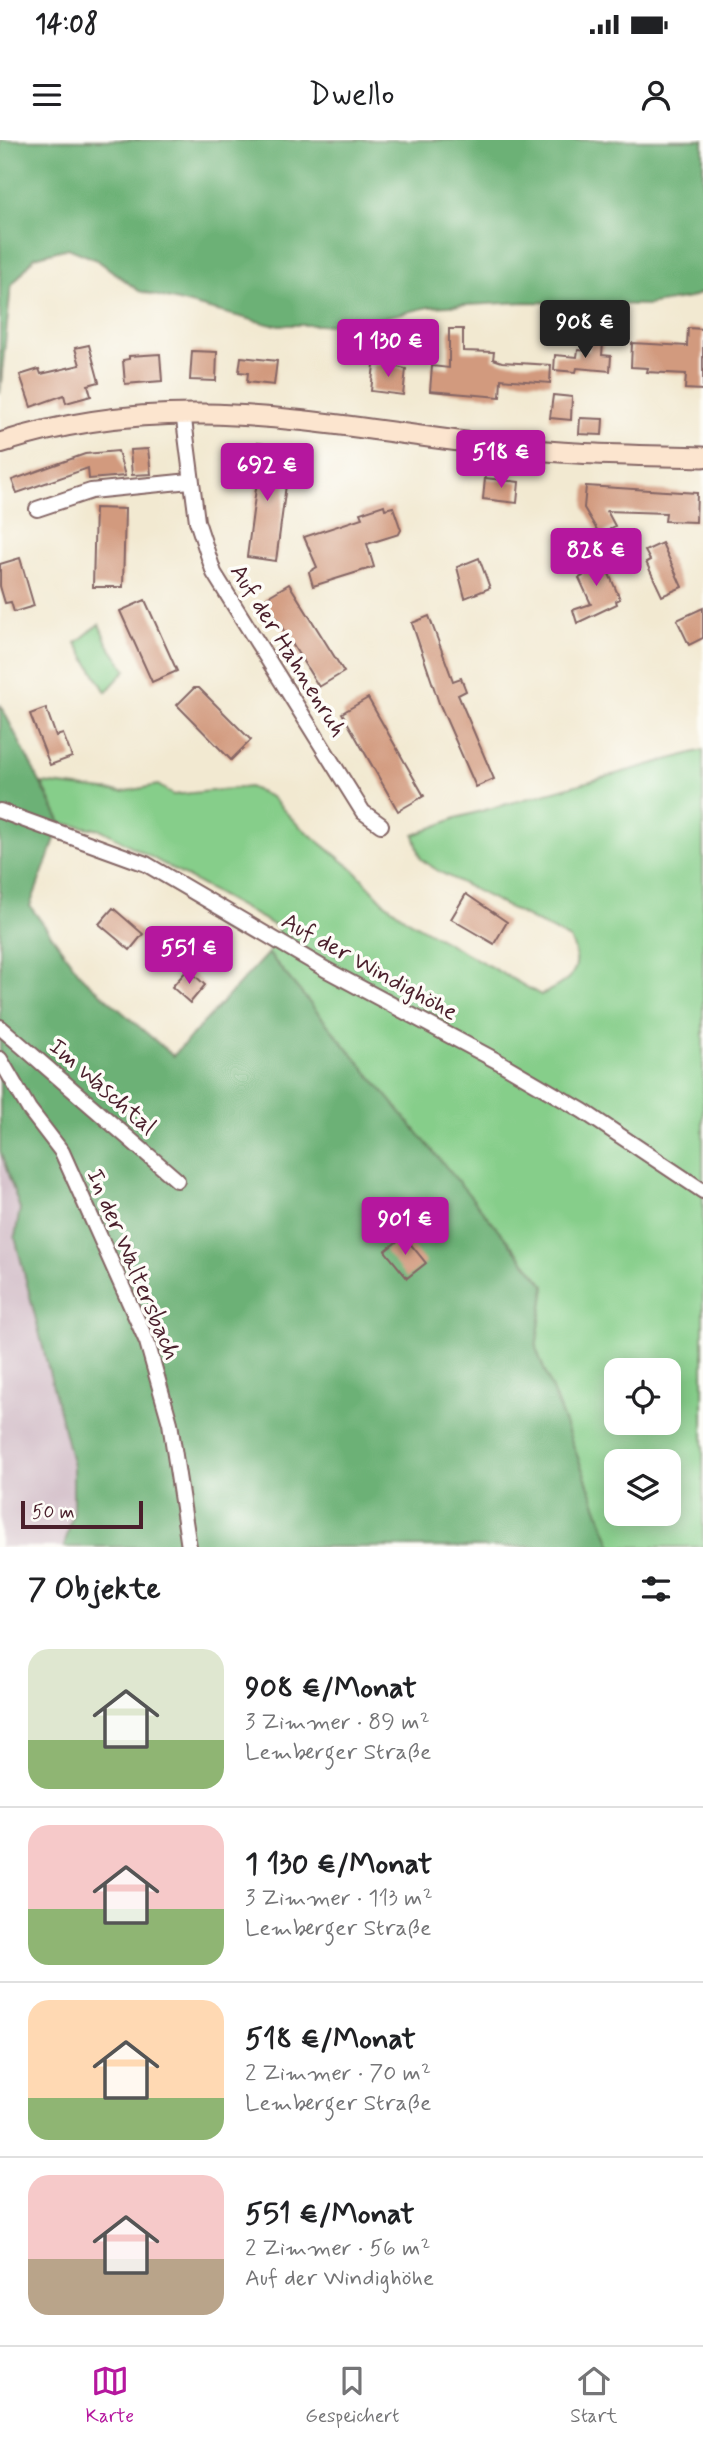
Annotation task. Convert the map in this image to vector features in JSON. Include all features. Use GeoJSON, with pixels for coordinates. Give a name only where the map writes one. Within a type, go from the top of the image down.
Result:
{"type":"FeatureCollection","features":[{"type":"Feature","properties":{"kind":"main road"},"geometry":{"type":"LineString","coordinates":[[0,443],[88,421],[183,412],[250,414],[547,451],[703,457]]}},
{"type":"Feature","properties":{"kind":"street","name":"Auf der Hahnenruh"},"geometry":{"type":"LineString","coordinates":[[183,412],[190,481],[206,551],[230,603],[363,812],[381,825]]}},
{"type":"Feature","properties":{"kind":"street"},"geometry":{"type":"LineString","coordinates":[[37,509],[91,491],[190,481]]}},
{"type":"Feature","properties":{"kind":"street","name":"Auf der Windighöhe"},"geometry":{"type":"LineString","coordinates":[[0,811],[146,864],[325,969],[559,1097],[703,1191]]}},
{"type":"Feature","properties":{"kind":"street","name":"Im Waschtal"},"geometry":{"type":"LineString","coordinates":[[0,1027],[177,1180]]}},
{"type":"Feature","properties":{"kind":"street","name":"In der Waltersbach"},"geometry":{"type":"LineString","coordinates":[[0,1059],[30,1109],[62,1153],[147,1342],[170,1423],[189,1547]]}},
{"type":"Feature","properties":{"kind":"shaded area"},"geometry":{"type":"Polygon","coordinates":[[[0,1151],[20,1210],[15,1237],[73,1466],[73,1513],[64,1547],[0,1547],[0,1151]]]}},
{"type":"Feature","properties":{"kind":"green space"},"geometry":{"type":"Polygon","coordinates":[[[0,140],[703,140],[703,292],[690,298],[647,305],[525,302],[429,307],[350,325],[272,325],[139,291],[97,260],[68,248],[35,257],[11,286],[0,393],[0,140]]]}},
{"type":"Feature","properties":{"kind":"green space"},"geometry":{"type":"Polygon","coordinates":[[[99,624],[107,643],[126,670],[106,692],[76,643],[99,624]]]}},
{"type":"Feature","properties":{"kind":"green space"},"geometry":{"type":"Polygon","coordinates":[[[0,704],[61,823],[30,906],[83,978],[173,1056],[268,953],[545,1286],[536,1348],[612,1547],[64,1547],[73,1513],[73,1466],[15,1237],[20,1209],[0,1151],[0,704]]]}},
{"type":"Feature","properties":{"kind":"green space"},"geometry":{"type":"Polygon","coordinates":[[[703,750],[703,1547],[612,1547],[536,1348],[545,1286],[268,953],[279,928],[102,830],[61,823],[42,783],[122,792],[158,785],[173,795],[249,787],[271,797],[297,824],[354,870],[385,903],[409,921],[541,995],[567,980],[575,967],[576,959],[570,939],[438,871],[421,859],[414,835],[456,818],[703,750]]]}},
{"type":"Feature","properties":{"kind":"building"},"geometry":{"type":"Polygon","coordinates":[[[688,328],[703,329],[703,390],[685,389],[686,374],[647,372],[648,368],[631,367],[632,343],[687,346],[688,328]]]}},
{"type":"Feature","properties":{"kind":"building"},"geometry":{"type":"Polygon","coordinates":[[[449,329],[463,329],[463,351],[494,352],[493,359],[502,362],[551,365],[550,383],[501,379],[500,397],[430,391],[432,366],[449,368],[449,329]]]}},
{"type":"Feature","properties":{"kind":"building"},"geometry":{"type":"Polygon","coordinates":[[[590,342],[603,343],[602,355],[611,356],[610,371],[577,368],[576,372],[554,370],[555,355],[577,357],[578,350],[589,351],[590,342]]]}},
{"type":"Feature","properties":{"kind":"building"},"geometry":{"type":"Polygon","coordinates":[[[89,345],[99,382],[88,385],[91,396],[66,403],[64,395],[31,407],[20,375],[39,369],[41,374],[80,365],[75,348],[89,345]]]}},
{"type":"Feature","properties":{"kind":"building"},"geometry":{"type":"Polygon","coordinates":[[[192,351],[217,352],[216,381],[190,380],[192,351]]]}},
{"type":"Feature","properties":{"kind":"building"},"geometry":{"type":"Polygon","coordinates":[[[160,354],[162,381],[125,384],[123,360],[129,359],[129,356],[160,354]]]}},
{"type":"Feature","properties":{"kind":"building"},"geometry":{"type":"Polygon","coordinates":[[[241,357],[277,361],[274,385],[247,382],[248,373],[239,372],[241,357]]]}},
{"type":"Feature","properties":{"kind":"building"},"geometry":{"type":"Polygon","coordinates":[[[383,364],[406,369],[403,395],[371,391],[374,365],[383,364]]]}},
{"type":"Feature","properties":{"kind":"building"},"geometry":{"type":"Polygon","coordinates":[[[553,395],[572,397],[571,420],[550,418],[553,395]]]}},
{"type":"Feature","properties":{"kind":"building"},"geometry":{"type":"Polygon","coordinates":[[[580,418],[603,419],[602,435],[579,434],[580,418]]]}},
{"type":"Feature","properties":{"kind":"building"},"geometry":{"type":"Polygon","coordinates":[[[258,443],[286,447],[281,484],[286,485],[276,561],[247,557],[257,481],[253,481],[258,443]]]}},
{"type":"Feature","properties":{"kind":"building"},"geometry":{"type":"Polygon","coordinates":[[[148,449],[151,474],[132,475],[130,450],[148,449]]]}},
{"type":"Feature","properties":{"kind":"building"},"geometry":{"type":"Polygon","coordinates":[[[118,451],[125,476],[89,479],[88,468],[17,493],[12,480],[85,454],[118,451]]]}},
{"type":"Feature","properties":{"kind":"building"},"geometry":{"type":"Polygon","coordinates":[[[485,478],[519,482],[517,503],[483,499],[485,478]]]}},
{"type":"Feature","properties":{"kind":"building"},"geometry":{"type":"Polygon","coordinates":[[[586,486],[697,493],[696,522],[665,521],[666,513],[607,511],[615,526],[600,535],[584,508],[586,486]]]}},
{"type":"Feature","properties":{"kind":"building"},"geometry":{"type":"Polygon","coordinates":[[[384,505],[385,509],[393,507],[401,530],[399,534],[367,544],[374,567],[313,586],[309,572],[317,567],[304,537],[362,518],[360,513],[384,505]]]}},
{"type":"Feature","properties":{"kind":"building"},"geometry":{"type":"Polygon","coordinates":[[[95,508],[125,509],[123,587],[93,587],[95,508]]]}},
{"type":"Feature","properties":{"kind":"building"},"geometry":{"type":"Polygon","coordinates":[[[662,543],[682,587],[662,596],[646,562],[650,560],[645,551],[662,543]]]}},
{"type":"Feature","properties":{"kind":"building"},"geometry":{"type":"Polygon","coordinates":[[[600,553],[620,599],[616,601],[617,604],[577,623],[573,610],[591,604],[579,578],[583,576],[577,564],[600,553]]]}},
{"type":"Feature","properties":{"kind":"building"},"geometry":{"type":"Polygon","coordinates":[[[20,558],[34,606],[14,612],[11,602],[5,603],[0,586],[0,564],[20,558]]]}},
{"type":"Feature","properties":{"kind":"building"},"geometry":{"type":"Polygon","coordinates":[[[479,558],[490,588],[465,598],[457,567],[479,558]]]}},
{"type":"Feature","properties":{"kind":"building"},"geometry":{"type":"Polygon","coordinates":[[[289,584],[344,672],[319,687],[264,599],[289,584]]]}},
{"type":"Feature","properties":{"kind":"building"},"geometry":{"type":"Polygon","coordinates":[[[145,600],[177,671],[152,682],[120,611],[145,600]]]}},
{"type":"Feature","properties":{"kind":"building"},"geometry":{"type":"Polygon","coordinates":[[[703,608],[703,638],[689,645],[677,620],[703,608]]]}},
{"type":"Feature","properties":{"kind":"building"},"geometry":{"type":"Polygon","coordinates":[[[429,616],[453,681],[461,678],[466,691],[458,695],[494,779],[476,787],[439,703],[412,623],[429,616]]]}},
{"type":"Feature","properties":{"kind":"building"},"geometry":{"type":"Polygon","coordinates":[[[194,688],[199,688],[251,740],[231,760],[177,705],[194,688]]]}},
{"type":"Feature","properties":{"kind":"building"},"geometry":{"type":"Polygon","coordinates":[[[368,698],[424,796],[398,811],[342,713],[368,698]]]}},
{"type":"Feature","properties":{"kind":"building"},"geometry":{"type":"Polygon","coordinates":[[[46,708],[56,736],[63,734],[72,757],[50,765],[30,714],[46,708]]]}},
{"type":"Feature","properties":{"kind":"building"},"geometry":{"type":"Polygon","coordinates":[[[466,894],[507,922],[494,944],[451,919],[466,894]]]}},
{"type":"Feature","properties":{"kind":"building"},"geometry":{"type":"Polygon","coordinates":[[[113,908],[143,934],[130,950],[99,924],[113,908]]]}},
{"type":"Feature","properties":{"kind":"building"},"geometry":{"type":"Polygon","coordinates":[[[188,969],[205,985],[190,1003],[172,987],[188,969]]]}},
{"type":"Feature","properties":{"kind":"building"},"geometry":{"type":"Polygon","coordinates":[[[404,1236],[426,1263],[407,1278],[385,1251],[404,1236]]]}}]}
